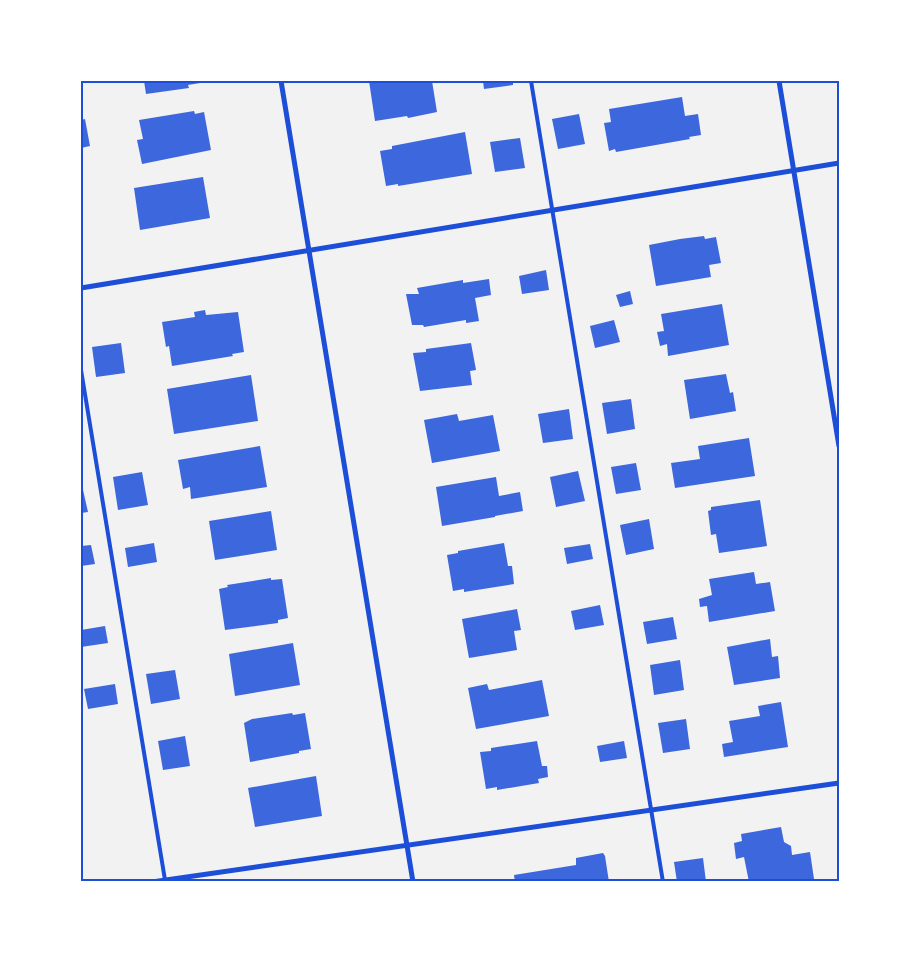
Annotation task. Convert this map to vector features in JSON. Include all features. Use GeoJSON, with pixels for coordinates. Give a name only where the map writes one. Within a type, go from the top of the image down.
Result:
{"type":"FeatureCollection","features":[{"type":"Feature","properties":{"kind":"street"},"geometry":{"type":"LineString","coordinates":[[281,81],[413,882]]}},
{"type":"Feature","properties":{"kind":"street"},"geometry":{"type":"LineString","coordinates":[[780,81],[839,446]]}},
{"type":"Feature","properties":{"kind":"street"},"geometry":{"type":"LineString","coordinates":[[81,288],[839,163]]}},
{"type":"Feature","properties":{"kind":"street"},"geometry":{"type":"LineString","coordinates":[[152,882],[839,782]]}},
{"type":"Feature","properties":{"kind":"lane"},"geometry":{"type":"LineString","coordinates":[[531,81],[663,882]]}},
{"type":"Feature","properties":{"kind":"lane"},"geometry":{"type":"LineString","coordinates":[[81,370],[165,880]]}},
{"type":"Feature","properties":{"kind":"building"},"geometry":{"type":"Polygon","coordinates":[[[144,81],[200,81],[200,83],[188,85],[189,88],[146,94],[144,81]]]}},
{"type":"Feature","properties":{"kind":"building"},"geometry":{"type":"Polygon","coordinates":[[[369,81],[432,81],[437,112],[408,118],[407,116],[375,121],[369,81]]]}},
{"type":"Feature","properties":{"kind":"building"},"geometry":{"type":"Polygon","coordinates":[[[483,81],[513,81],[513,85],[484,89],[483,81]]]}},
{"type":"Feature","properties":{"kind":"building"},"geometry":{"type":"Polygon","coordinates":[[[682,97],[685,116],[698,114],[701,135],[689,137],[690,139],[616,152],[615,149],[609,151],[604,123],[611,122],[609,109],[682,97]]]}},
{"type":"Feature","properties":{"kind":"building"},"geometry":{"type":"Polygon","coordinates":[[[194,111],[195,114],[204,112],[211,150],[142,164],[137,140],[143,139],[139,120],[194,111]]]}},
{"type":"Feature","properties":{"kind":"building"},"geometry":{"type":"Polygon","coordinates":[[[579,114],[585,144],[558,149],[552,119],[579,114]]]}},
{"type":"Feature","properties":{"kind":"building"},"geometry":{"type":"Polygon","coordinates":[[[85,119],[90,146],[81,148],[81,120],[85,119]]]}},
{"type":"Feature","properties":{"kind":"building"},"geometry":{"type":"Polygon","coordinates":[[[465,132],[472,174],[398,186],[398,184],[386,186],[380,151],[392,149],[392,146],[465,132]]]}},
{"type":"Feature","properties":{"kind":"building"},"geometry":{"type":"Polygon","coordinates":[[[520,138],[525,168],[495,172],[490,142],[520,138]]]}},
{"type":"Feature","properties":{"kind":"building"},"geometry":{"type":"Polygon","coordinates":[[[203,177],[210,218],[140,230],[134,188],[203,177]]]}},
{"type":"Feature","properties":{"kind":"building"},"geometry":{"type":"Polygon","coordinates":[[[704,236],[705,239],[716,237],[721,263],[709,265],[711,277],[656,286],[649,245],[704,236]]]}},
{"type":"Feature","properties":{"kind":"building"},"geometry":{"type":"Polygon","coordinates":[[[546,270],[549,290],[522,294],[519,276],[546,270]]]}},
{"type":"Feature","properties":{"kind":"building"},"geometry":{"type":"Polygon","coordinates":[[[489,279],[491,295],[475,298],[479,321],[466,323],[466,320],[424,327],[423,325],[412,325],[406,294],[419,294],[417,288],[463,280],[463,283],[489,279]]]}},
{"type":"Feature","properties":{"kind":"building"},"geometry":{"type":"Polygon","coordinates":[[[630,291],[633,304],[620,307],[616,295],[630,291]]]}},
{"type":"Feature","properties":{"kind":"building"},"geometry":{"type":"Polygon","coordinates":[[[722,304],[729,345],[668,356],[667,344],[660,346],[657,332],[664,331],[661,314],[722,304]]]}},
{"type":"Feature","properties":{"kind":"building"},"geometry":{"type":"Polygon","coordinates":[[[205,310],[206,315],[238,312],[244,352],[232,354],[233,356],[172,366],[169,346],[166,347],[162,322],[195,317],[194,312],[205,310]]]}},
{"type":"Feature","properties":{"kind":"building"},"geometry":{"type":"Polygon","coordinates":[[[614,320],[620,342],[595,348],[590,326],[614,320]]]}},
{"type":"Feature","properties":{"kind":"building"},"geometry":{"type":"Polygon","coordinates":[[[121,343],[125,373],[96,377],[92,347],[121,343]]]}},
{"type":"Feature","properties":{"kind":"building"},"geometry":{"type":"Polygon","coordinates":[[[471,343],[476,370],[470,371],[472,385],[420,391],[413,353],[426,352],[426,349],[471,343]]]}},
{"type":"Feature","properties":{"kind":"building"},"geometry":{"type":"Polygon","coordinates":[[[726,374],[730,393],[733,392],[736,411],[690,419],[684,380],[726,374]]]}},
{"type":"Feature","properties":{"kind":"building"},"geometry":{"type":"Polygon","coordinates":[[[251,375],[258,421],[174,434],[167,389],[251,375]]]}},
{"type":"Feature","properties":{"kind":"building"},"geometry":{"type":"Polygon","coordinates":[[[631,399],[635,429],[607,434],[602,403],[631,399]]]}},
{"type":"Feature","properties":{"kind":"building"},"geometry":{"type":"Polygon","coordinates":[[[569,409],[573,439],[543,443],[538,414],[569,409]]]}},
{"type":"Feature","properties":{"kind":"building"},"geometry":{"type":"Polygon","coordinates":[[[457,414],[459,421],[493,415],[500,451],[432,463],[424,420],[457,414]]]}},
{"type":"Feature","properties":{"kind":"building"},"geometry":{"type":"Polygon","coordinates":[[[749,438],[755,476],[675,488],[671,463],[700,459],[698,446],[749,438]]]}},
{"type":"Feature","properties":{"kind":"building"},"geometry":{"type":"Polygon","coordinates":[[[260,446],[267,487],[191,499],[190,487],[183,489],[178,460],[260,446]]]}},
{"type":"Feature","properties":{"kind":"building"},"geometry":{"type":"Polygon","coordinates":[[[636,463],[641,490],[616,494],[611,467],[636,463]]]}},
{"type":"Feature","properties":{"kind":"building"},"geometry":{"type":"Polygon","coordinates":[[[578,471],[585,501],[556,507],[550,477],[578,471]]]}},
{"type":"Feature","properties":{"kind":"building"},"geometry":{"type":"Polygon","coordinates":[[[142,472],[148,505],[118,510],[113,477],[142,472]]]}},
{"type":"Feature","properties":{"kind":"building"},"geometry":{"type":"Polygon","coordinates":[[[496,477],[499,496],[520,492],[523,511],[442,526],[436,487],[496,477]]]}},
{"type":"Feature","properties":{"kind":"building"},"geometry":{"type":"Polygon","coordinates":[[[81,481],[88,512],[81,513],[81,481]]]}},
{"type":"Feature","properties":{"kind":"building"},"geometry":{"type":"Polygon","coordinates":[[[760,500],[767,546],[719,553],[716,534],[711,535],[708,511],[711,510],[711,507],[760,500]]]}},
{"type":"Feature","properties":{"kind":"building"},"geometry":{"type":"Polygon","coordinates":[[[271,511],[277,550],[215,560],[209,521],[271,511]]]}},
{"type":"Feature","properties":{"kind":"building"},"geometry":{"type":"Polygon","coordinates":[[[649,519],[654,549],[626,555],[620,525],[649,519]]]}},
{"type":"Feature","properties":{"kind":"building"},"geometry":{"type":"Polygon","coordinates":[[[154,543],[157,562],[128,567],[125,548],[154,543]]]}},
{"type":"Feature","properties":{"kind":"building"},"geometry":{"type":"Polygon","coordinates":[[[504,543],[508,566],[512,566],[514,584],[464,592],[464,589],[453,591],[447,555],[458,553],[458,551],[504,543]]]}},
{"type":"Feature","properties":{"kind":"building"},"geometry":{"type":"Polygon","coordinates":[[[590,544],[593,559],[567,564],[564,548],[590,544]]]}},
{"type":"Feature","properties":{"kind":"building"},"geometry":{"type":"Polygon","coordinates":[[[91,545],[95,564],[81,566],[81,546],[91,545]]]}},
{"type":"Feature","properties":{"kind":"building"},"geometry":{"type":"Polygon","coordinates":[[[754,572],[756,584],[770,582],[775,611],[709,622],[707,606],[700,607],[699,599],[712,595],[709,579],[754,572]]]}},
{"type":"Feature","properties":{"kind":"building"},"geometry":{"type":"Polygon","coordinates":[[[271,578],[271,580],[282,579],[288,618],[278,620],[278,623],[225,630],[219,589],[228,587],[227,585],[271,578]]]}},
{"type":"Feature","properties":{"kind":"building"},"geometry":{"type":"Polygon","coordinates":[[[600,605],[604,625],[575,630],[571,611],[600,605]]]}},
{"type":"Feature","properties":{"kind":"building"},"geometry":{"type":"Polygon","coordinates":[[[517,609],[521,630],[514,631],[517,650],[469,658],[462,619],[517,609]]]}},
{"type":"Feature","properties":{"kind":"building"},"geometry":{"type":"Polygon","coordinates":[[[673,617],[677,639],[647,644],[643,622],[673,617]]]}},
{"type":"Feature","properties":{"kind":"building"},"geometry":{"type":"Polygon","coordinates":[[[105,626],[108,643],[81,647],[81,630],[105,626]]]}},
{"type":"Feature","properties":{"kind":"building"},"geometry":{"type":"Polygon","coordinates":[[[770,639],[772,657],[778,656],[780,678],[734,685],[727,647],[770,639]]]}},
{"type":"Feature","properties":{"kind":"building"},"geometry":{"type":"Polygon","coordinates":[[[293,643],[300,685],[235,696],[229,654],[293,643]]]}},
{"type":"Feature","properties":{"kind":"building"},"geometry":{"type":"Polygon","coordinates":[[[680,660],[684,690],[654,695],[650,665],[680,660]]]}},
{"type":"Feature","properties":{"kind":"building"},"geometry":{"type":"Polygon","coordinates":[[[175,670],[180,699],[151,704],[146,674],[175,670]]]}},
{"type":"Feature","properties":{"kind":"building"},"geometry":{"type":"Polygon","coordinates":[[[542,680],[549,716],[476,729],[468,688],[487,684],[489,690],[542,680]]]}},
{"type":"Feature","properties":{"kind":"building"},"geometry":{"type":"Polygon","coordinates":[[[115,684],[118,704],[88,709],[84,689],[115,684]]]}},
{"type":"Feature","properties":{"kind":"building"},"geometry":{"type":"Polygon","coordinates":[[[781,702],[788,747],[724,757],[722,744],[733,742],[729,721],[760,716],[758,706],[781,702]]]}},
{"type":"Feature","properties":{"kind":"building"},"geometry":{"type":"Polygon","coordinates":[[[292,713],[293,715],[305,713],[311,749],[250,762],[244,723],[252,719],[292,713]]]}},
{"type":"Feature","properties":{"kind":"building"},"geometry":{"type":"Polygon","coordinates":[[[686,719],[690,749],[663,753],[658,723],[686,719]]]}},
{"type":"Feature","properties":{"kind":"building"},"geometry":{"type":"Polygon","coordinates":[[[185,736],[190,766],[163,770],[158,741],[185,736]]]}},
{"type":"Feature","properties":{"kind":"building"},"geometry":{"type":"Polygon","coordinates":[[[537,741],[542,766],[547,766],[548,777],[538,779],[539,783],[497,790],[497,787],[486,789],[480,752],[491,751],[491,748],[537,741]]]}},
{"type":"Feature","properties":{"kind":"building"},"geometry":{"type":"Polygon","coordinates":[[[624,741],[627,758],[600,762],[597,746],[624,741]]]}},
{"type":"Feature","properties":{"kind":"building"},"geometry":{"type":"Polygon","coordinates":[[[316,776],[322,816],[255,827],[248,788],[316,776]]]}},
{"type":"Feature","properties":{"kind":"building"},"geometry":{"type":"Polygon","coordinates":[[[781,827],[784,842],[791,846],[792,855],[810,852],[814,879],[799,882],[749,882],[744,857],[736,859],[734,843],[742,841],[741,834],[781,827]]]}},
{"type":"Feature","properties":{"kind":"building"},"geometry":{"type":"Polygon","coordinates":[[[603,853],[609,882],[515,882],[514,875],[576,865],[576,858],[603,853]]]}},
{"type":"Feature","properties":{"kind":"building"},"geometry":{"type":"Polygon","coordinates":[[[703,858],[706,882],[677,882],[674,862],[703,858]]]}}]}
